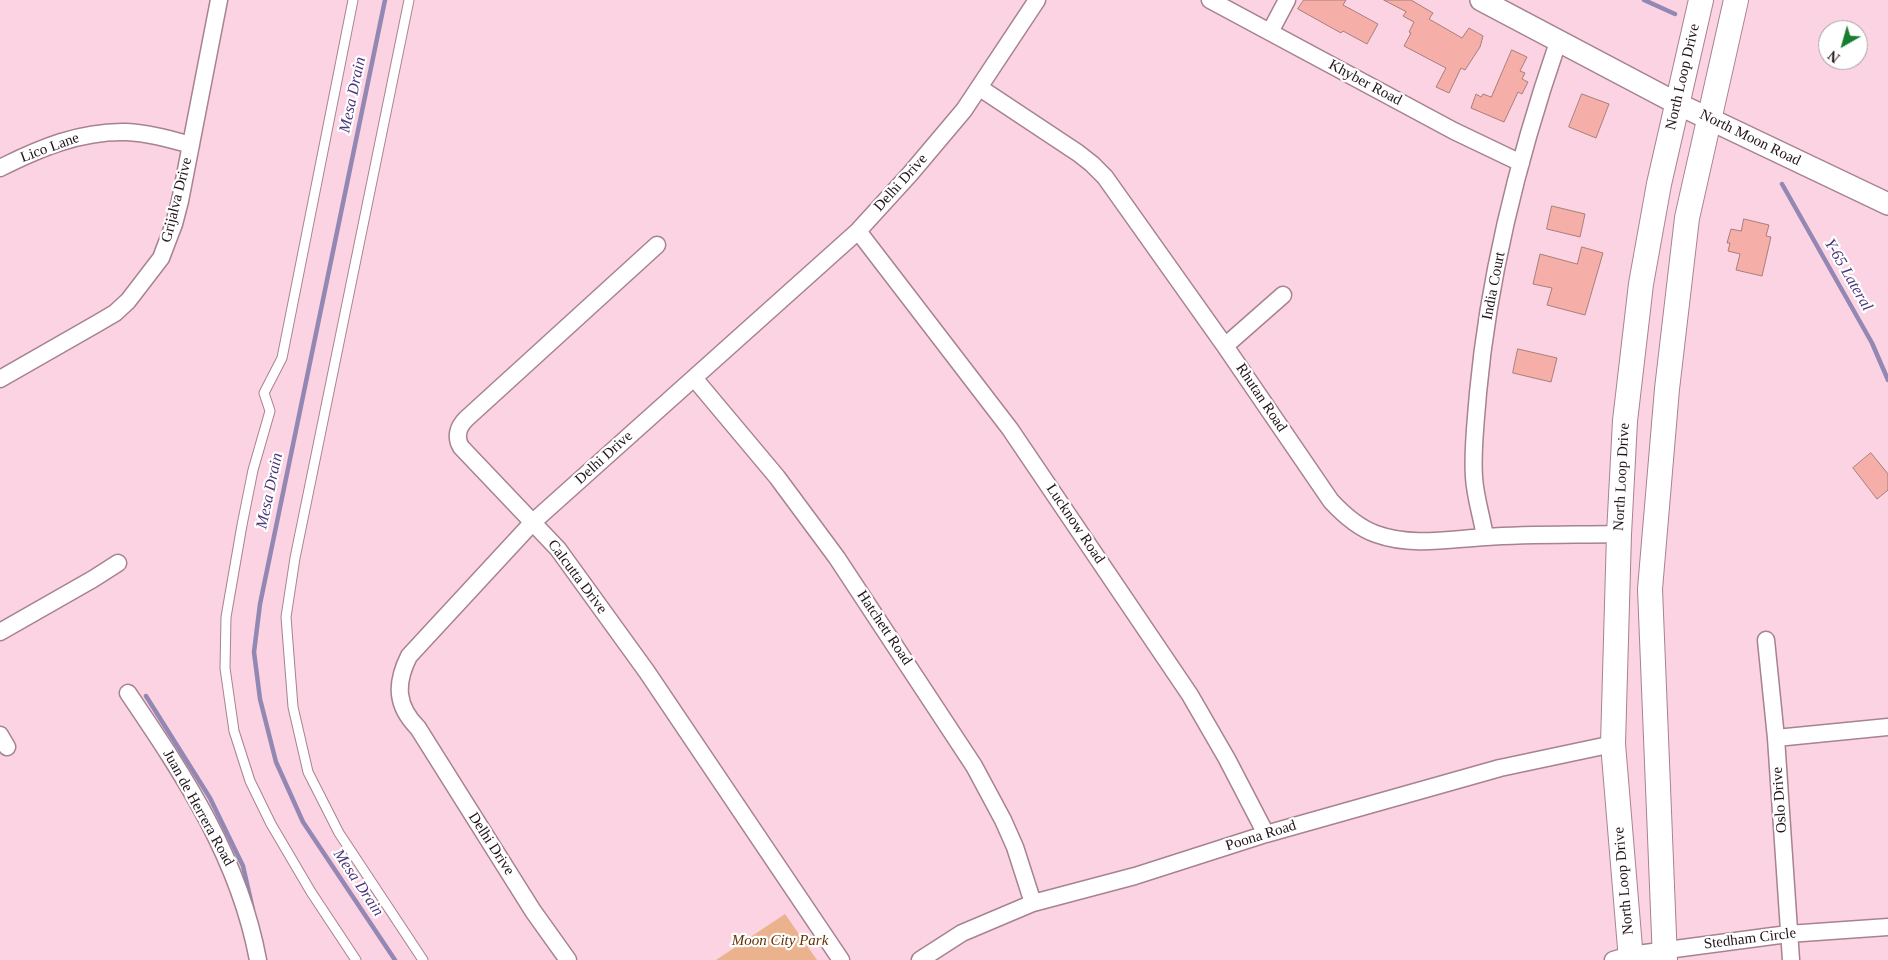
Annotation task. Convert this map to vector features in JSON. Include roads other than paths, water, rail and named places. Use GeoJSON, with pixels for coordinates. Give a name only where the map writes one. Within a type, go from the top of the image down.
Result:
{"type":"FeatureCollection","features":[{"type":"Feature","properties":{"kind":"main road","name":"North Loop Drive"},"geometry":{"type":"LineString","coordinates":[[1625,958],[1613,744],[1619,534],[1625,421],[1642,284],[1659,184],[1701,0]]}},
{"type":"Feature","properties":{"kind":"main road"},"geometry":{"type":"LineString","coordinates":[[1665,955],[1650,589],[1667,389],[1687,218],[1736,0]]}},
{"type":"Feature","properties":{"kind":"street","name":"Grijalva Drive"},"geometry":{"type":"LineString","coordinates":[[0,379],[115,313],[144,282],[161,258],[174,224],[219,0]]}},
{"type":"Feature","properties":{"kind":"street","name":"Delhi Drive"},"geometry":{"type":"LineString","coordinates":[[568,960],[528,902],[418,728],[407,715],[401,701],[399,686],[402,670],[408,656],[533,522],[858,231],[910,174],[964,110],[1037,0]]}},
{"type":"Feature","properties":{"kind":"street","name":"Khyber Road"},"geometry":{"type":"LineString","coordinates":[[1210,0],[1454,131],[1521,163]]}},
{"type":"Feature","properties":{"kind":"street"},"geometry":{"type":"LineString","coordinates":[[1270,32],[1287,0]]}},
{"type":"Feature","properties":{"kind":"street","name":"North Moon Road"},"geometry":{"type":"LineString","coordinates":[[1481,0],[1678,104],[1888,204]]}},
{"type":"Feature","properties":{"kind":"street","name":"India Court"},"geometry":{"type":"LineString","coordinates":[[1485,537],[1474,477],[1480,374],[1488,308],[1521,163],[1538,102],[1558,42]]}},
{"type":"Feature","properties":{"kind":"street","name":"Rhutan Road"},"geometry":{"type":"LineString","coordinates":[[980,88],[1078,153],[1105,177],[1330,501],[1359,525],[1375,534],[1394,538],[1437,541],[1485,537],[1619,534]]}},
{"type":"Feature","properties":{"kind":"street","name":"Lico Lane"},"geometry":{"type":"LineString","coordinates":[[0,168],[40,148],[77,136],[101,133],[127,132],[191,145]]}},
{"type":"Feature","properties":{"kind":"street","name":"Lucknow Road"},"geometry":{"type":"LineString","coordinates":[[858,231],[1016,437],[1190,695],[1266,834]]}},
{"type":"Feature","properties":{"kind":"street","name":"Calcutta Drive"},"geometry":{"type":"LineString","coordinates":[[657,245],[460,424],[458,442],[558,549],[647,672],[841,960]]}},
{"type":"Feature","properties":{"kind":"street"},"geometry":{"type":"LineString","coordinates":[[1224,346],[1283,296]]}},
{"type":"Feature","properties":{"kind":"street","name":"Hatchett Road"},"geometry":{"type":"LineString","coordinates":[[694,378],[777,477],[837,558],[914,673],[974,766],[1003,820],[1015,847],[1033,903]]}},
{"type":"Feature","properties":{"kind":"street"},"geometry":{"type":"LineString","coordinates":[[0,632],[118,563]]}},
{"type":"Feature","properties":{"kind":"street","name":"Oslo Drive"},"geometry":{"type":"LineString","coordinates":[[1766,640],[1776,738],[1791,960]]}},
{"type":"Feature","properties":{"kind":"street","name":"Juan de Herrera Road"},"geometry":{"type":"LineString","coordinates":[[128,693],[162,743],[216,834],[244,901],[258,960]]}},
{"type":"Feature","properties":{"kind":"street"},"geometry":{"type":"LineString","coordinates":[[1776,738],[1888,727]]}},
{"type":"Feature","properties":{"kind":"street","name":"Poona Road"},"geometry":{"type":"LineString","coordinates":[[920,960],[962,934],[1033,903],[1134,876],[1266,834],[1500,768],[1613,744]]}},
{"type":"Feature","properties":{"kind":"street","name":"Stedham Circle"},"geometry":{"type":"LineString","coordinates":[[1625,958],[1665,955],[1788,934],[1888,927]]}},
{"type":"Feature","properties":{"kind":"lane"},"geometry":{"type":"LineString","coordinates":[[353,0],[282,358],[264,393],[270,411],[253,470],[242,525],[226,617],[225,668],[234,731],[250,781],[271,824],[311,892],[356,960]]}},
{"type":"Feature","properties":{"kind":"lane"},"geometry":{"type":"LineString","coordinates":[[409,0],[294,558],[286,617],[293,707],[308,772],[339,833],[423,960]]}},
{"type":"Feature","properties":{"kind":"waterway","name":"Mesa Drain"},"geometry":{"type":"LineString","coordinates":[[385,0],[260,604],[254,652],[260,699],[276,762],[303,822],[395,960]]}},
{"type":"Feature","properties":{"kind":"waterway","name":"Y-65 Lateral"},"geometry":{"type":"LineString","coordinates":[[1644,0],[1675,14]]}},
{"type":"Feature","properties":{"kind":"waterway","name":"Y-65 Lateral"},"geometry":{"type":"LineString","coordinates":[[1782,184],[1872,343],[1888,380]]}},
{"type":"Feature","properties":{"kind":"waterway"},"geometry":{"type":"LineString","coordinates":[[146,696],[210,798],[243,866],[253,910]]}},
{"type":"Feature","properties":{"kind":"park label","name":"Moon City Park"},"geometry":{"type":"Point","coordinates":[780,941]}}]}
